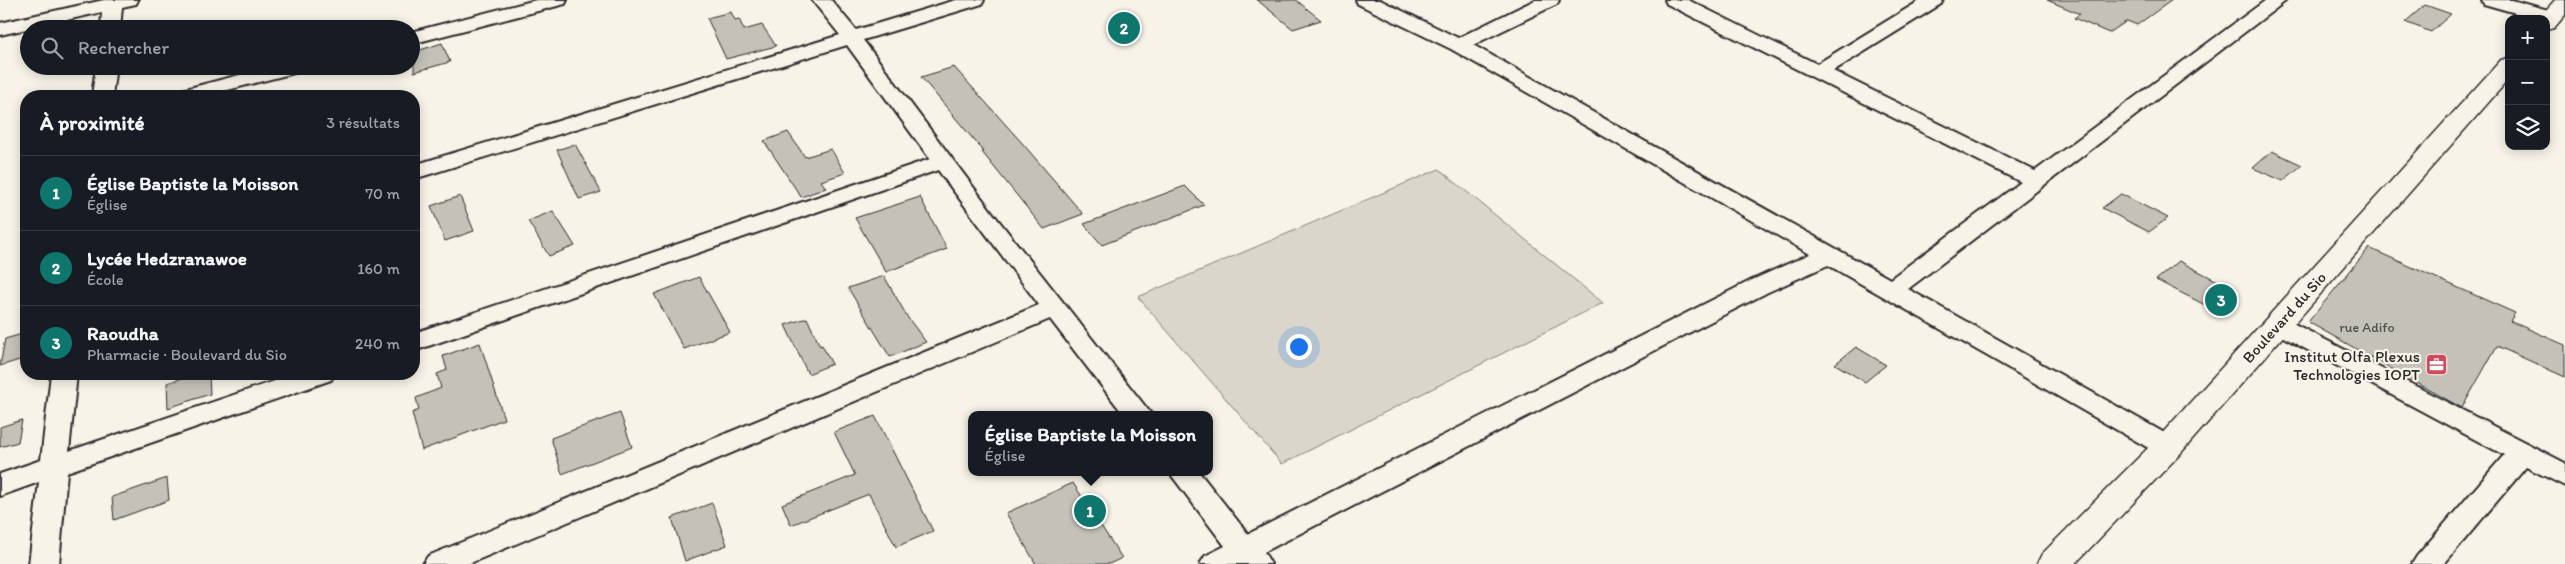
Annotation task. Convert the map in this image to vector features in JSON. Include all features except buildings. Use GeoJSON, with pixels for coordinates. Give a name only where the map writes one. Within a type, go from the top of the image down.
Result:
{"type":"FeatureCollection","features":[{"type":"Feature","properties":{"kind":"street"},"geometry":{"type":"LineString","coordinates":[[420,36],[558,0]]}},
{"type":"Feature","properties":{"kind":"street"},"geometry":{"type":"LineString","coordinates":[[821,0],[852,37],[942,162],[1136,411]]}},
{"type":"Feature","properties":{"kind":"street"},"geometry":{"type":"LineString","coordinates":[[420,170],[975,0]]}},
{"type":"Feature","properties":{"kind":"street"},"geometry":{"type":"LineString","coordinates":[[1365,0],[1458,45],[2168,447]]}},
{"type":"Feature","properties":{"kind":"street"},"geometry":{"type":"LineString","coordinates":[[1458,45],[1550,0]]}},
{"type":"Feature","properties":{"kind":"street"},"geometry":{"type":"LineString","coordinates":[[1674,0],[2037,181]]}},
{"type":"Feature","properties":{"kind":"street"},"geometry":{"type":"LineString","coordinates":[[1818,72],[1934,0]]}},
{"type":"Feature","properties":{"kind":"street"},"geometry":{"type":"LineString","coordinates":[[1891,290],[2278,0]]}},
{"type":"Feature","properties":{"kind":"street"},"geometry":{"type":"LineString","coordinates":[[2491,0],[2554,14]]}},
{"type":"Feature","properties":{"kind":"street"},"geometry":{"type":"LineString","coordinates":[[113,20],[119,1]]}},
{"type":"Feature","properties":{"kind":"street"},"geometry":{"type":"LineString","coordinates":[[38,20],[119,1]]}},
{"type":"Feature","properties":{"kind":"street"},"geometry":{"type":"LineString","coordinates":[[0,29],[20,24]]}},
{"type":"Feature","properties":{"kind":"street","name":"Boulevard du Sio"},"geometry":{"type":"LineString","coordinates":[[2054,564],[2168,447],[2505,70]]}},
{"type":"Feature","properties":{"kind":"street"},"geometry":{"type":"LineString","coordinates":[[103,90],[105,75]]}},
{"type":"Feature","properties":{"kind":"street"},"geometry":{"type":"LineString","coordinates":[[205,90],[264,75]]}},
{"type":"Feature","properties":{"kind":"street"},"geometry":{"type":"LineString","coordinates":[[420,340],[942,162]]}},
{"type":"Feature","properties":{"kind":"street"},"geometry":{"type":"LineString","coordinates":[[1215,564],[1250,556],[1760,286],[1830,255]]}},
{"type":"Feature","properties":{"kind":"street"},"geometry":{"type":"LineString","coordinates":[[438,564],[1054,308]]}},
{"type":"Feature","properties":{"kind":"street"},"geometry":{"type":"LineString","coordinates":[[2279,324],[2565,475]]}},
{"type":"Feature","properties":{"kind":"street"},"geometry":{"type":"LineString","coordinates":[[44,564],[52,466],[63,380]]}},
{"type":"Feature","properties":{"kind":"street"},"geometry":{"type":"LineString","coordinates":[[0,485],[304,380]]}},
{"type":"Feature","properties":{"kind":"street"},"geometry":{"type":"LineString","coordinates":[[2427,564],[2522,452]]}},
{"type":"Feature","properties":{"kind":"street"},"geometry":{"type":"LineString","coordinates":[[1186,476],[1250,556]]}},
{"type":"Feature","properties":{"kind":"shaded area"},"geometry":{"type":"Polygon","coordinates":[[[1439,169],[1603,303],[1282,464],[1138,297],[1439,169]]]}},
{"type":"Feature","properties":{"kind":"place","name":"Lycée Hedzranawoe"},"geometry":{"type":"Point","coordinates":[1124,28]}},
{"type":"Feature","properties":{"kind":"place","name":"Raoudha"},"geometry":{"type":"Point","coordinates":[2221,300]}},
{"type":"Feature","properties":{"kind":"place","name":"Institut Olfa Plexus Technologies IOPT"},"geometry":{"type":"Point","coordinates":[2436,365]}},
{"type":"Feature","properties":{"kind":"place","name":"Église Baptiste la Moisson"},"geometry":{"type":"Point","coordinates":[1090,511]}}]}
